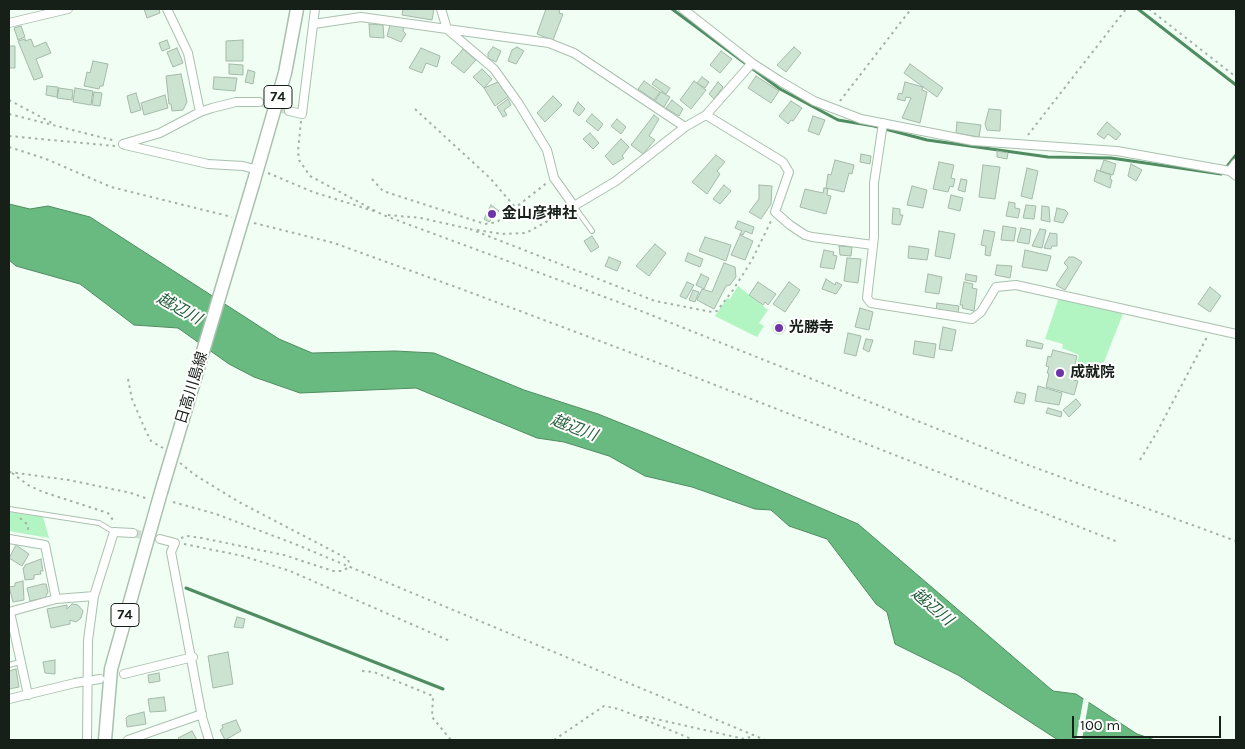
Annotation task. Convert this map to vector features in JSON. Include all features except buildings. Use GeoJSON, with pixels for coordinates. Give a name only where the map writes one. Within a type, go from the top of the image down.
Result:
{"type":"FeatureCollection","features":[{"type":"Feature","properties":{"kind":"main road","name":"日高川島線"},"geometry":{"type":"LineString","coordinates":[[105,740],[112,669],[156,496],[254,184],[284,73],[297,9]]}},
{"type":"Feature","properties":{"kind":"street"},"geometry":{"type":"LineString","coordinates":[[9,24],[68,9]]}},
{"type":"Feature","properties":{"kind":"street"},"geometry":{"type":"LineString","coordinates":[[167,9],[188,53],[200,112]]}},
{"type":"Feature","properties":{"kind":"street"},"geometry":{"type":"LineString","coordinates":[[289,111],[302,114],[315,9]]}},
{"type":"Feature","properties":{"kind":"street"},"geometry":{"type":"LineString","coordinates":[[441,9],[448,29],[494,70],[514,97],[547,150],[554,178],[574,206],[616,181],[685,127],[706,115],[752,63]]}},
{"type":"Feature","properties":{"kind":"street"},"geometry":{"type":"LineString","coordinates":[[683,9],[752,63],[814,101],[882,126],[973,141],[1118,151],[1233,173],[1236,162]]}},
{"type":"Feature","properties":{"kind":"street"},"geometry":{"type":"LineString","coordinates":[[314,24],[362,17],[549,43],[574,53],[685,127]]}},
{"type":"Feature","properties":{"kind":"street"},"geometry":{"type":"LineString","coordinates":[[123,144],[160,133],[200,112],[236,102],[259,102]]}},
{"type":"Feature","properties":{"kind":"street"},"geometry":{"type":"LineString","coordinates":[[706,115],[783,162],[789,172],[775,212],[804,235],[873,244]]}},
{"type":"Feature","properties":{"kind":"street"},"geometry":{"type":"LineString","coordinates":[[882,126],[874,183],[873,244],[868,298],[871,303],[972,319],[982,312],[996,287],[1016,285],[1212,327],[1236,334]]}},
{"type":"Feature","properties":{"kind":"street"},"geometry":{"type":"LineString","coordinates":[[123,144],[208,164],[243,166],[258,170]]}},
{"type":"Feature","properties":{"kind":"street"},"geometry":{"type":"LineString","coordinates":[[87,740],[88,640],[94,596],[114,532],[134,533]]}},
{"type":"Feature","properties":{"kind":"street"},"geometry":{"type":"LineString","coordinates":[[9,539],[45,545],[56,600]]}},
{"type":"Feature","properties":{"kind":"street"},"geometry":{"type":"LineString","coordinates":[[160,539],[174,543],[171,552],[193,657],[202,714],[209,740]]}},
{"type":"Feature","properties":{"kind":"street"},"geometry":{"type":"LineString","coordinates":[[28,695],[10,612],[56,600],[94,596]]}},
{"type":"Feature","properties":{"kind":"street"},"geometry":{"type":"LineString","coordinates":[[124,674],[193,657]]}},
{"type":"Feature","properties":{"kind":"street"},"geometry":{"type":"LineString","coordinates":[[9,700],[75,683],[100,680]]}},
{"type":"Feature","properties":{"kind":"street"},"geometry":{"type":"LineString","coordinates":[[128,740],[137,739],[202,714]]}},
{"type":"Feature","properties":{"kind":"lane"},"geometry":{"type":"LineString","coordinates":[[574,206],[592,231]]}},
{"type":"Feature","properties":{"kind":"lane"},"geometry":{"type":"LineString","coordinates":[[9,509],[98,523],[114,532]]}},
{"type":"Feature","properties":{"kind":"lane"},"geometry":{"type":"LineString","coordinates":[[9,665],[20,662]]}},
{"type":"Feature","properties":{"kind":"path"},"geometry":{"type":"LineString","coordinates":[[834,109],[911,9]]}},
{"type":"Feature","properties":{"kind":"path"},"geometry":{"type":"LineString","coordinates":[[1021,144],[1126,9]]}},
{"type":"Feature","properties":{"kind":"path"},"geometry":{"type":"LineString","coordinates":[[1149,9],[1236,77]]}},
{"type":"Feature","properties":{"kind":"path"},"geometry":{"type":"LineString","coordinates":[[9,100],[56,125]]}},
{"type":"Feature","properties":{"kind":"path"},"geometry":{"type":"LineString","coordinates":[[415,109],[490,178],[515,208]]}},
{"type":"Feature","properties":{"kind":"path"},"geometry":{"type":"LineString","coordinates":[[9,114],[123,144]]}},
{"type":"Feature","properties":{"kind":"path"},"geometry":{"type":"LineString","coordinates":[[302,114],[298,151],[304,169],[317,181],[357,199],[383,215],[421,218],[502,234],[526,234],[574,206]]}},
{"type":"Feature","properties":{"kind":"path"},"geometry":{"type":"LineString","coordinates":[[9,136],[112,146],[123,144]]}},
{"type":"Feature","properties":{"kind":"path"},"geometry":{"type":"LineString","coordinates":[[9,147],[62,165],[111,187],[232,217]]}},
{"type":"Feature","properties":{"kind":"path"},"geometry":{"type":"LineString","coordinates":[[258,170],[313,192],[383,215],[622,303],[1028,465],[1236,540]]}},
{"type":"Feature","properties":{"kind":"path"},"geometry":{"type":"LineString","coordinates":[[372,179],[383,190],[485,224],[497,222],[554,178]]}},
{"type":"Feature","properties":{"kind":"path"},"geometry":{"type":"LineString","coordinates":[[470,229],[655,301],[712,312],[717,311],[752,260],[775,212]]}},
{"type":"Feature","properties":{"kind":"path"},"geometry":{"type":"LineString","coordinates":[[250,222],[334,243],[464,290],[669,366],[1118,542]]}},
{"type":"Feature","properties":{"kind":"path"},"geometry":{"type":"LineString","coordinates":[[1140,460],[1158,432],[1212,327]]}},
{"type":"Feature","properties":{"kind":"path"},"geometry":{"type":"LineString","coordinates":[[128,380],[132,399],[152,440],[168,453]]}},
{"type":"Feature","properties":{"kind":"path"},"geometry":{"type":"LineString","coordinates":[[175,458],[195,475],[238,502],[348,559],[350,567]]}},
{"type":"Feature","properties":{"kind":"path"},"geometry":{"type":"LineString","coordinates":[[10,473],[70,480],[131,493],[156,496]]}},
{"type":"Feature","properties":{"kind":"path"},"geometry":{"type":"LineString","coordinates":[[10,473],[28,486],[108,513],[115,520],[114,532]]}},
{"type":"Feature","properties":{"kind":"path"},"geometry":{"type":"LineString","coordinates":[[173,502],[234,521],[350,567],[765,740]]}},
{"type":"Feature","properties":{"kind":"path"},"geometry":{"type":"LineString","coordinates":[[20,518],[28,525],[28,536]]}},
{"type":"Feature","properties":{"kind":"path"},"geometry":{"type":"LineString","coordinates":[[174,543],[183,536],[194,537],[284,555],[333,571],[341,572],[350,567]]}},
{"type":"Feature","properties":{"kind":"path"},"geometry":{"type":"LineString","coordinates":[[174,543],[196,545],[276,566],[450,642]]}},
{"type":"Feature","properties":{"kind":"path"},"geometry":{"type":"LineString","coordinates":[[362,671],[374,672],[433,696],[432,716],[452,740]]}},
{"type":"Feature","properties":{"kind":"path"},"geometry":{"type":"LineString","coordinates":[[554,740],[604,706],[619,709],[694,740]]}},
{"type":"Feature","properties":{"kind":"path"},"geometry":{"type":"LineString","coordinates":[[638,718],[647,717],[744,739],[754,736]]}},
{"type":"Feature","properties":{"kind":"shaded area"},"geometry":{"type":"Polygon","coordinates":[[[738,286],[768,310],[759,323],[764,326],[757,337],[715,316],[727,298],[730,299],[738,286]]]}},
{"type":"Feature","properties":{"kind":"shaded area"},"geometry":{"type":"Polygon","coordinates":[[[1059,297],[1124,311],[1104,362],[1086,367],[1077,363],[1079,355],[1062,348],[1063,344],[1045,339],[1059,297]]]}},
{"type":"Feature","properties":{"kind":"shaded area"},"geometry":{"type":"Polygon","coordinates":[[[9,512],[43,517],[49,538],[9,531],[9,512]]]}},
{"type":"Feature","properties":{"kind":"water","name":"越辺川"},"geometry":{"type":"Polygon","coordinates":[[[9,204],[30,209],[48,206],[90,217],[279,339],[312,353],[395,351],[434,353],[524,390],[598,414],[648,434],[858,524],[1053,691],[1076,694],[1137,734],[1155,740],[1058,740],[958,675],[895,644],[887,612],[876,604],[827,539],[789,526],[771,510],[755,509],[692,487],[645,476],[609,456],[564,442],[537,438],[416,388],[300,393],[254,377],[229,364],[178,328],[134,325],[80,284],[16,266],[9,260],[9,204]]]}},
{"type":"Feature","properties":{"kind":"pier"},"geometry":{"type":"Polygon","coordinates":[[[1084,696],[1089,700],[1082,740],[1076,740],[1084,696]]]}},
{"type":"Feature","properties":{"kind":"waterway"},"geometry":{"type":"LineString","coordinates":[[672,9],[780,89],[838,120],[874,126],[927,140],[1048,157],[1111,158],[1221,174],[1236,155]]}},
{"type":"Feature","properties":{"kind":"waterway"},"geometry":{"type":"LineString","coordinates":[[1138,9],[1236,85]]}},
{"type":"Feature","properties":{"kind":"waterway"},"geometry":{"type":"LineString","coordinates":[[186,588],[443,689]]}},
{"type":"Feature","properties":{"kind":"tunnel"},"geometry":{"type":"LineString","coordinates":[[259,102],[289,111]]}},
{"type":"Feature","properties":{"kind":"tunnel"},"geometry":{"type":"LineString","coordinates":[[133,533],[160,539]]}},
{"type":"Feature","properties":{"kind":"place","name":"金山彦神社"},"geometry":{"type":"Point","coordinates":[492,214]}},
{"type":"Feature","properties":{"kind":"place","name":"光勝寺"},"geometry":{"type":"Point","coordinates":[779,328]}},
{"type":"Feature","properties":{"kind":"place","name":"成就院"},"geometry":{"type":"Point","coordinates":[1060,373]}}]}
